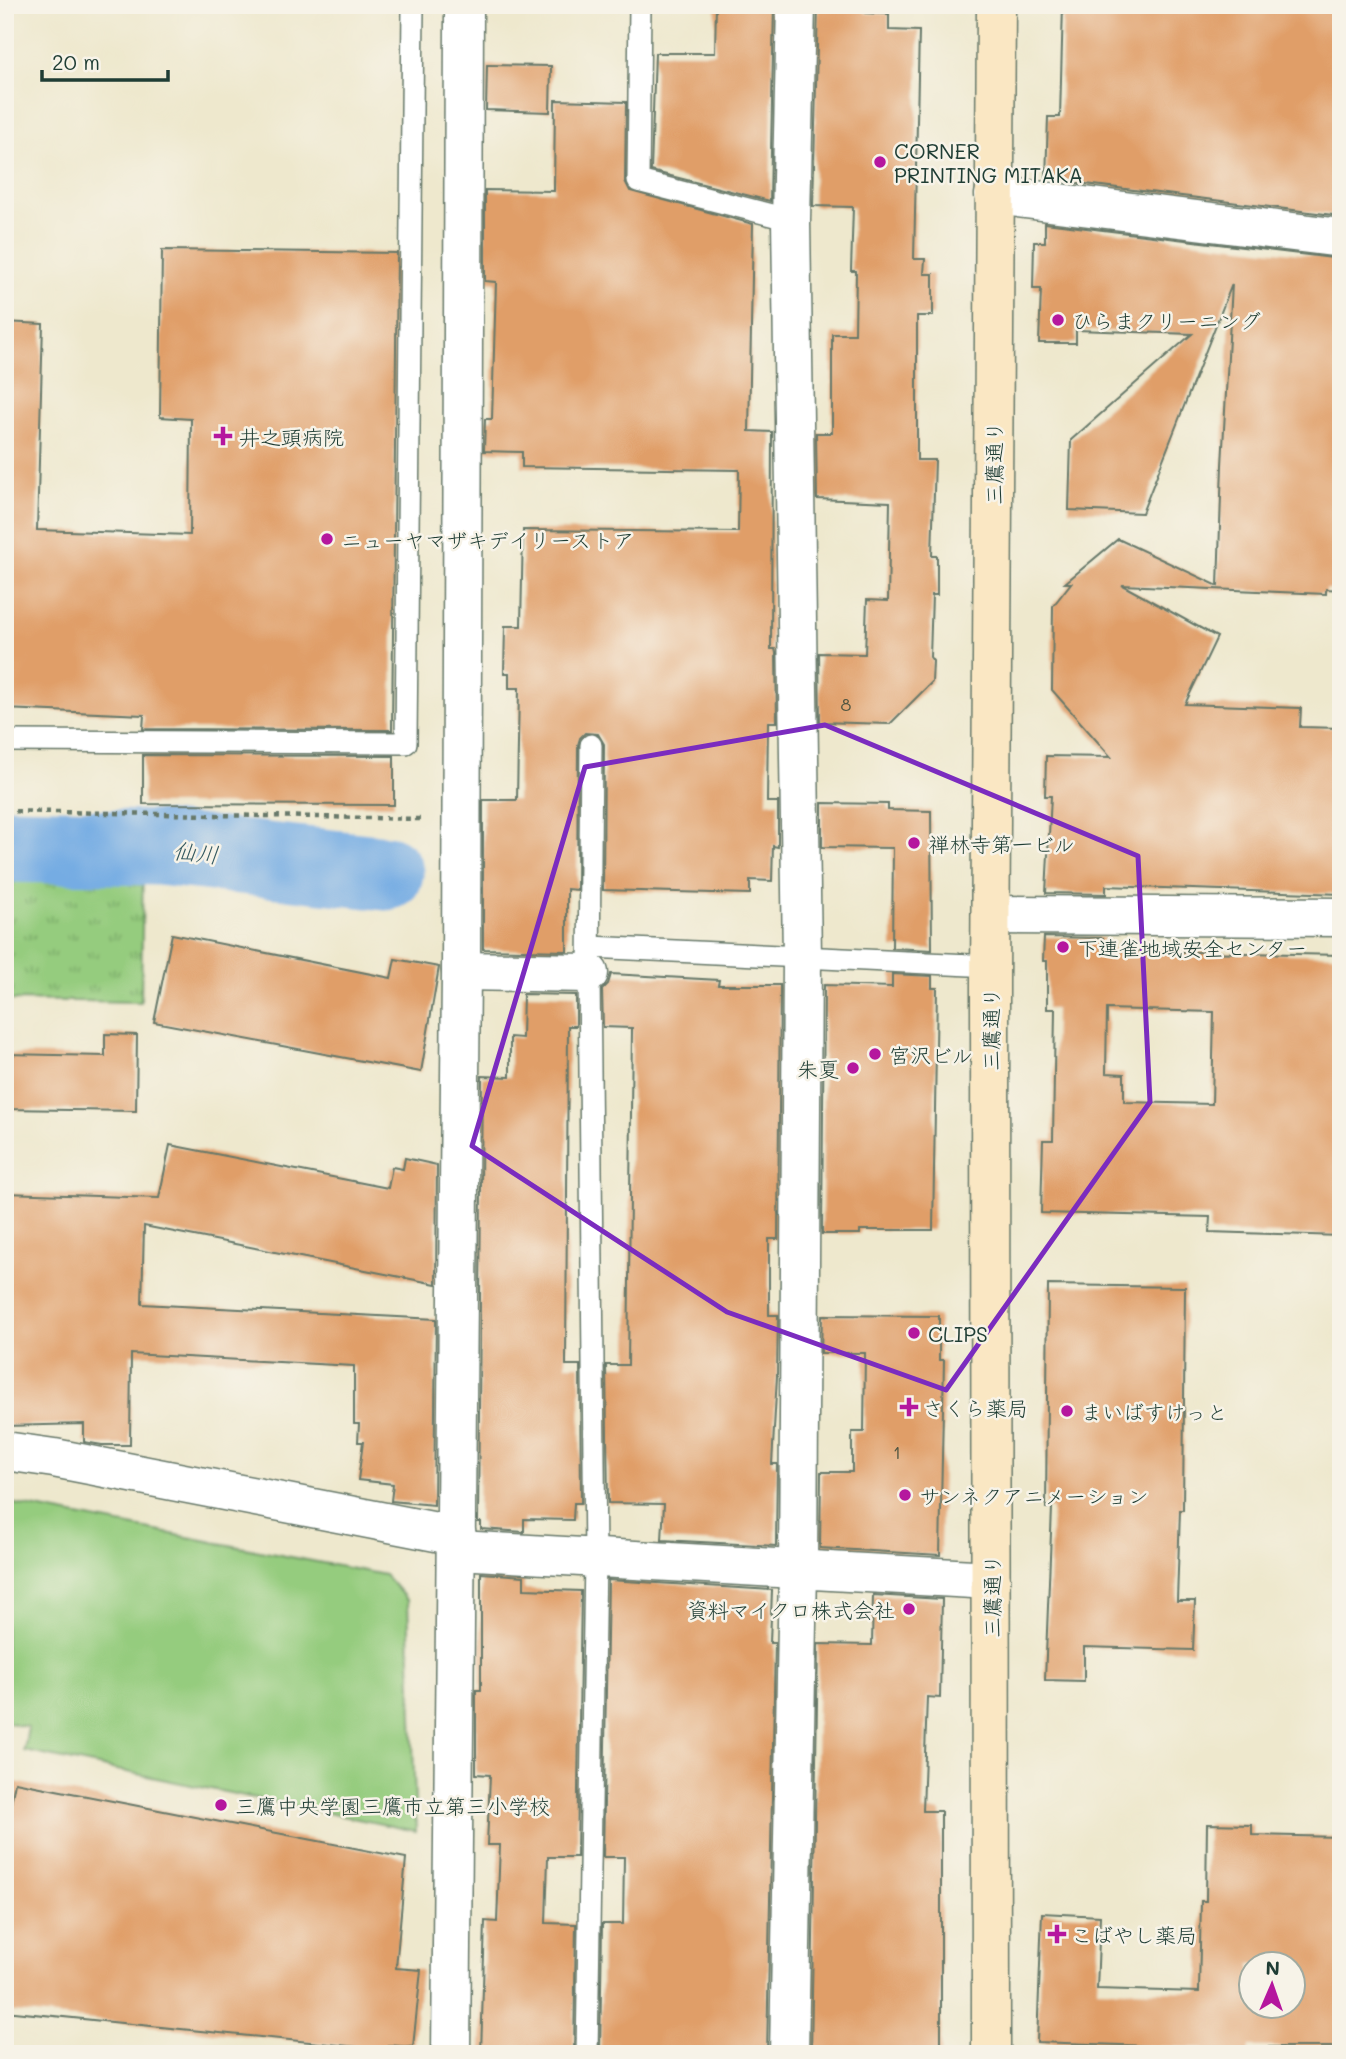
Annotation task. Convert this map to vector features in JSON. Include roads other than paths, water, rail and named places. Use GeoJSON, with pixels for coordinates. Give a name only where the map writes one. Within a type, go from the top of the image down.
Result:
{"type":"FeatureCollection","features":[{"type":"Feature","properties":{"kind":"main road","name":"三鷹通り"},"geometry":{"type":"LineString","coordinates":[[996,5],[991,915],[991,1580],[996,2053]]}},
{"type":"Feature","properties":{"kind":"street"},"geometry":{"type":"LineString","coordinates":[[452,2054],[462,820],[464,5]]}},
{"type":"Feature","properties":{"kind":"street"},"geometry":{"type":"LineString","coordinates":[[789,2054],[798,1569],[802,957],[791,220],[796,5]]}},
{"type":"Feature","properties":{"kind":"street"},"geometry":{"type":"LineString","coordinates":[[994,195],[1341,238]]}},
{"type":"Feature","properties":{"kind":"street"},"geometry":{"type":"LineString","coordinates":[[991,915],[1341,917]]}},
{"type":"Feature","properties":{"kind":"street"},"geometry":{"type":"LineString","coordinates":[[461,971],[589,960]]}},
{"type":"Feature","properties":{"kind":"street"},"geometry":{"type":"LineString","coordinates":[[5,1451],[54,1458],[457,1544],[595,1558],[991,1580]]}},
{"type":"Feature","properties":{"kind":"lane"},"geometry":{"type":"LineString","coordinates":[[5,741],[406,743],[413,5]]}},
{"type":"Feature","properties":{"kind":"lane"},"geometry":{"type":"LineString","coordinates":[[640,5],[638,181],[791,220]]}},
{"type":"Feature","properties":{"kind":"lane"},"geometry":{"type":"LineString","coordinates":[[587,2054],[595,1558],[589,960],[591,746]]}},
{"type":"Feature","properties":{"kind":"lane"},"geometry":{"type":"LineString","coordinates":[[589,960],[802,957],[991,966]]}},
{"type":"Feature","properties":{"kind":"waterway","name":"仙川"},"geometry":{"type":"LineString","coordinates":[[5,845],[159,848],[386,873]]}},
{"type":"Feature","properties":{"kind":"place","name":"CORNER PRINTING MITAKA"},"geometry":{"type":"Point","coordinates":[880,162]}},
{"type":"Feature","properties":{"kind":"place","name":"ひらまクリーニング"},"geometry":{"type":"Point","coordinates":[1058,320]}},
{"type":"Feature","properties":{"kind":"place","name":"井之頭病院"},"geometry":{"type":"Point","coordinates":[223,436]}},
{"type":"Feature","properties":{"kind":"place","name":"ニューヤマザキデイリーストア"},"geometry":{"type":"Point","coordinates":[327,539]}},
{"type":"Feature","properties":{"kind":"place","name":"禅林寺第一ビル"},"geometry":{"type":"Point","coordinates":[914,843]}},
{"type":"Feature","properties":{"kind":"place","name":"下連雀地域安全センター"},"geometry":{"type":"Point","coordinates":[1063,947]}},
{"type":"Feature","properties":{"kind":"place","name":"宮沢ビル"},"geometry":{"type":"Point","coordinates":[875,1054]}},
{"type":"Feature","properties":{"kind":"place","name":"朱夏"},"geometry":{"type":"Point","coordinates":[853,1068]}},
{"type":"Feature","properties":{"kind":"place","name":"CLIPS"},"geometry":{"type":"Point","coordinates":[914,1333]}},
{"type":"Feature","properties":{"kind":"place","name":"さくら薬局"},"geometry":{"type":"Point","coordinates":[909,1407]}},
{"type":"Feature","properties":{"kind":"place","name":"まいばすけっと"},"geometry":{"type":"Point","coordinates":[1067,1411]}},
{"type":"Feature","properties":{"kind":"place","name":"サンネクアニメーション"},"geometry":{"type":"Point","coordinates":[905,1495]}},
{"type":"Feature","properties":{"kind":"place","name":"資料マイクロ株式会社"},"geometry":{"type":"Point","coordinates":[909,1609]}},
{"type":"Feature","properties":{"kind":"place","name":"三鷹中央学園三鷹市立第三小学校"},"geometry":{"type":"Point","coordinates":[221,1805]}},
{"type":"Feature","properties":{"kind":"place","name":"こばやし薬局"},"geometry":{"type":"Point","coordinates":[1057,1934]}}]}
